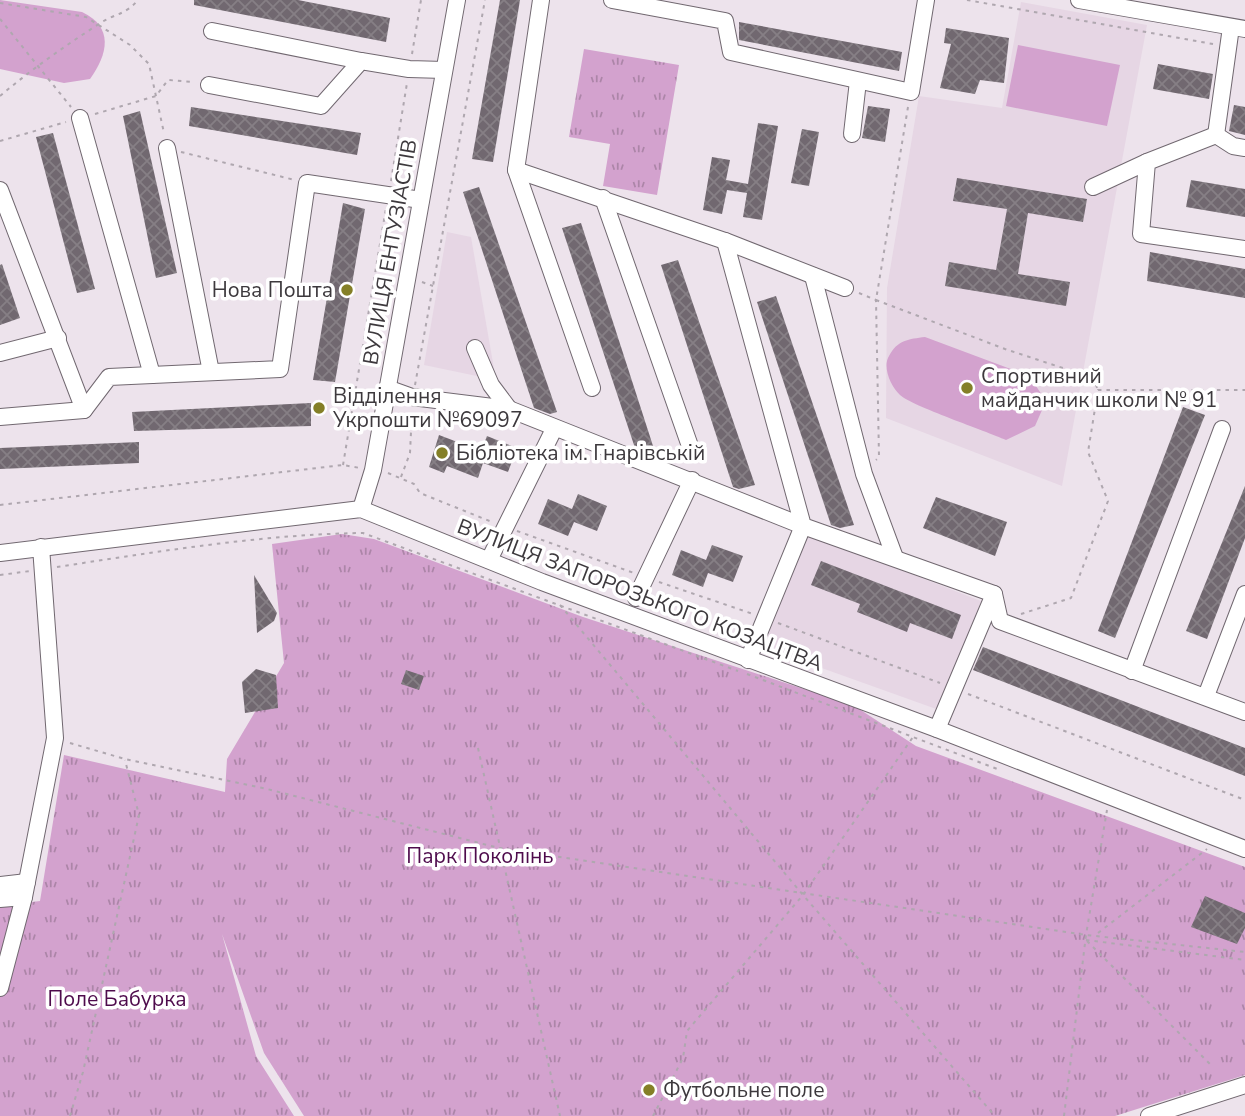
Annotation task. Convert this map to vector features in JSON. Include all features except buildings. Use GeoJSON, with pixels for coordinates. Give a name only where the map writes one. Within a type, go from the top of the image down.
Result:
{"type":"FeatureCollection","features":[{"type":"Feature","properties":{"kind":"street","name":"ВУЛИЦЯ ЕНТУЗІАСТІВ"},"geometry":{"type":"LineString","coordinates":[[361,509],[373,470],[457,0]]}},
{"type":"Feature","properties":{"kind":"street"},"geometry":{"type":"LineString","coordinates":[[541,0],[516,170],[592,388]]}},
{"type":"Feature","properties":{"kind":"street"},"geometry":{"type":"LineString","coordinates":[[612,0],[725,21],[731,52],[911,92],[926,0]]}},
{"type":"Feature","properties":{"kind":"street"},"geometry":{"type":"LineString","coordinates":[[1079,0],[1154,6],[1238,28],[1227,47],[1216,135]]}},
{"type":"Feature","properties":{"kind":"street"},"geometry":{"type":"LineString","coordinates":[[212,31],[361,61],[409,69],[444,70]]}},
{"type":"Feature","properties":{"kind":"street"},"geometry":{"type":"LineString","coordinates":[[209,85],[321,106],[361,61]]}},
{"type":"Feature","properties":{"kind":"street"},"geometry":{"type":"LineString","coordinates":[[852,134],[858,81]]}},
{"type":"Feature","properties":{"kind":"street"},"geometry":{"type":"LineString","coordinates":[[80,118],[152,375]]}},
{"type":"Feature","properties":{"kind":"street"},"geometry":{"type":"LineString","coordinates":[[1216,135],[1233,146],[1245,148]]}},
{"type":"Feature","properties":{"kind":"street"},"geometry":{"type":"LineString","coordinates":[[1093,187],[1216,135]]}},
{"type":"Feature","properties":{"kind":"street"},"geometry":{"type":"LineString","coordinates":[[167,148],[211,372]]}},
{"type":"Feature","properties":{"kind":"street"},"geometry":{"type":"LineString","coordinates":[[1147,162],[1141,234],[1245,249]]}},
{"type":"Feature","properties":{"kind":"street"},"geometry":{"type":"LineString","coordinates":[[516,170],[724,241],[845,288]]}},
{"type":"Feature","properties":{"kind":"street"},"geometry":{"type":"LineString","coordinates":[[0,417],[84,411],[109,377],[280,369],[307,183],[421,200]]}},
{"type":"Feature","properties":{"kind":"street"},"geometry":{"type":"LineString","coordinates":[[0,190],[84,411]]}},
{"type":"Feature","properties":{"kind":"street"},"geometry":{"type":"LineString","coordinates":[[603,198],[691,449]]}},
{"type":"Feature","properties":{"kind":"street"},"geometry":{"type":"LineString","coordinates":[[724,241],[803,526],[748,660]]}},
{"type":"Feature","properties":{"kind":"street"},"geometry":{"type":"LineString","coordinates":[[814,276],[864,474],[894,555]]}},
{"type":"Feature","properties":{"kind":"street"},"geometry":{"type":"LineString","coordinates":[[0,353],[58,338]]}},
{"type":"Feature","properties":{"kind":"street"},"geometry":{"type":"LineString","coordinates":[[475,348],[491,385],[509,409]]}},
{"type":"Feature","properties":{"kind":"street"},"geometry":{"type":"LineString","coordinates":[[387,388],[412,397],[509,409],[803,526],[894,555],[994,594]]}},
{"type":"Feature","properties":{"kind":"street"},"geometry":{"type":"LineString","coordinates":[[489,560],[554,429]]}},
{"type":"Feature","properties":{"kind":"street"},"geometry":{"type":"LineString","coordinates":[[1132,671],[1222,429]]}},
{"type":"Feature","properties":{"kind":"street"},"geometry":{"type":"LineString","coordinates":[[636,598],[692,480]]}},
{"type":"Feature","properties":{"kind":"street","name":"ВУЛИЦЯ ЗАПОРОЗЬКОГО КОЗАЦТВА"},"geometry":{"type":"LineString","coordinates":[[0,553],[361,509],[542,582],[937,729],[1245,849]]}},
{"type":"Feature","properties":{"kind":"street"},"geometry":{"type":"LineString","coordinates":[[0,988],[26,890],[55,738],[41,547]]}},
{"type":"Feature","properties":{"kind":"street"},"geometry":{"type":"LineString","coordinates":[[994,594],[1000,621],[1245,712]]}},
{"type":"Feature","properties":{"kind":"street"},"geometry":{"type":"LineString","coordinates":[[937,729],[994,594]]}},
{"type":"Feature","properties":{"kind":"street"},"geometry":{"type":"LineString","coordinates":[[1206,696],[1245,594]]}},
{"type":"Feature","properties":{"kind":"street"},"geometry":{"type":"LineString","coordinates":[[0,885],[26,890]]}},
{"type":"Feature","properties":{"kind":"street"},"geometry":{"type":"LineString","coordinates":[[0,899],[26,890]]}},
{"type":"Feature","properties":{"kind":"street"},"geometry":{"type":"LineString","coordinates":[[1154,1115],[1245,1085]]}},
{"type":"Feature","properties":{"kind":"path"},"geometry":{"type":"LineString","coordinates":[[0,96],[44,61],[106,20],[126,13],[138,0]]}},
{"type":"Feature","properties":{"kind":"path"},"geometry":{"type":"LineString","coordinates":[[343,465],[421,0]]}},
{"type":"Feature","properties":{"kind":"path"},"geometry":{"type":"LineString","coordinates":[[401,477],[410,453],[412,397],[485,0]]}},
{"type":"Feature","properties":{"kind":"path"},"geometry":{"type":"LineString","coordinates":[[967,0],[1227,47]]}},
{"type":"Feature","properties":{"kind":"path"},"geometry":{"type":"LineString","coordinates":[[0,3],[86,17],[130,45],[149,64],[167,148],[307,183]]}},
{"type":"Feature","properties":{"kind":"path"},"geometry":{"type":"LineString","coordinates":[[0,19],[80,118]]}},
{"type":"Feature","properties":{"kind":"path"},"geometry":{"type":"LineString","coordinates":[[156,96],[168,80],[209,85]]}},
{"type":"Feature","properties":{"kind":"path"},"geometry":{"type":"LineString","coordinates":[[864,474],[879,457],[876,300],[911,92]]}},
{"type":"Feature","properties":{"kind":"path"},"geometry":{"type":"LineString","coordinates":[[375,276],[397,278]]}},
{"type":"Feature","properties":{"kind":"path"},"geometry":{"type":"LineString","coordinates":[[421,282],[434,286]]}},
{"type":"Feature","properties":{"kind":"path"},"geometry":{"type":"LineString","coordinates":[[845,288],[1093,378],[1098,390],[1088,452],[1108,502],[1071,598],[1000,621]]}},
{"type":"Feature","properties":{"kind":"path"},"geometry":{"type":"LineString","coordinates":[[1098,390],[1245,390]]}},
{"type":"Feature","properties":{"kind":"path"},"geometry":{"type":"LineString","coordinates":[[0,505],[343,465],[360,468]]}},
{"type":"Feature","properties":{"kind":"path"},"geometry":{"type":"LineString","coordinates":[[383,471],[414,484],[420,493],[507,527],[765,618],[1245,800]]}},
{"type":"Feature","properties":{"kind":"path"},"geometry":{"type":"LineString","coordinates":[[0,575],[126,556],[329,533],[363,533],[1008,773]]}},
{"type":"Feature","properties":{"kind":"path"},"geometry":{"type":"LineString","coordinates":[[542,582],[803,895],[995,1116]]}},
{"type":"Feature","properties":{"kind":"path"},"geometry":{"type":"LineString","coordinates":[[653,1116],[683,1058],[687,1031],[803,895],[913,737]]}},
{"type":"Feature","properties":{"kind":"path"},"geometry":{"type":"LineString","coordinates":[[55,738],[125,759],[267,789],[499,848],[1086,935],[1245,951]]}},
{"type":"Feature","properties":{"kind":"path"},"geometry":{"type":"LineString","coordinates":[[478,748],[560,1116]]}},
{"type":"Feature","properties":{"kind":"path"},"geometry":{"type":"LineString","coordinates":[[70,1116],[86,1059],[139,815],[125,759]]}},
{"type":"Feature","properties":{"kind":"path"},"geometry":{"type":"LineString","coordinates":[[1064,1116],[1086,935],[1110,796]]}},
{"type":"Feature","properties":{"kind":"path"},"geometry":{"type":"LineString","coordinates":[[1097,934],[1210,846]]}},
{"type":"Feature","properties":{"kind":"path"},"geometry":{"type":"LineString","coordinates":[[1086,940],[1245,960]]}},
{"type":"Feature","properties":{"kind":"path"},"geometry":{"type":"LineString","coordinates":[[1086,940],[1210,1064]]}},
{"type":"Feature","properties":{"kind":"shaded area"},"geometry":{"type":"Polygon","coordinates":[[[1021,2],[1147,25],[1062,486],[886,418],[887,288],[919,96],[1002,108],[1021,2]]]}},
{"type":"Feature","properties":{"kind":"shaded area"},"geometry":{"type":"Polygon","coordinates":[[[447,232],[471,237],[496,380],[424,365],[447,232]]]}},
{"type":"Feature","properties":{"kind":"shaded area"},"geometry":{"type":"Polygon","coordinates":[[[808,534],[981,601],[939,710],[763,647],[808,534]]]}},
{"type":"Feature","properties":{"kind":"green space"},"geometry":{"type":"Polygon","coordinates":[[[0,0],[82,12],[92,18],[99,25],[105,42],[101,60],[90,79],[64,83],[0,69],[0,0]]]}},
{"type":"Feature","properties":{"kind":"green space"},"geometry":{"type":"Polygon","coordinates":[[[1018,45],[1120,65],[1107,126],[1006,106],[1018,45]]]}},
{"type":"Feature","properties":{"kind":"green space"},"geometry":{"type":"Polygon","coordinates":[[[584,49],[679,65],[657,195],[603,186],[610,144],[569,137],[584,49]]]}},
{"type":"Feature","properties":{"kind":"green space","name":"Спортивний майданчик школи № 91"},"geometry":{"type":"Polygon","coordinates":[[[925,337],[1024,374],[1032,380],[1046,401],[1035,426],[1006,440],[934,412],[900,395],[888,377],[886,366],[889,356],[900,343],[925,337]]]}},
{"type":"Feature","properties":{"kind":"green space","name":"Парк Поколінь"},"geometry":{"type":"Polygon","coordinates":[[[342,534],[374,539],[583,617],[853,705],[916,746],[1245,867],[1245,1075],[1115,1116],[304,1116],[264,1053],[222,934],[256,1056],[294,1116],[0,1116],[0,906],[40,901],[64,755],[225,792],[227,759],[284,663],[272,544],[342,534]]]}},
{"type":"Feature","properties":{"kind":"place","name":"Нова Пошта"},"geometry":{"type":"Point","coordinates":[347,290]}},
{"type":"Feature","properties":{"kind":"place","name":"Спортивний майданчик школи № 91"},"geometry":{"type":"Point","coordinates":[967,388]}},
{"type":"Feature","properties":{"kind":"place","name":"Відділення Укрпошти №69097"},"geometry":{"type":"Point","coordinates":[319,408]}},
{"type":"Feature","properties":{"kind":"place","name":"Бібліотека ім. Гнарівській"},"geometry":{"type":"Point","coordinates":[442,453]}},
{"type":"Feature","properties":{"kind":"place","name":"Футбольне поле"},"geometry":{"type":"Point","coordinates":[649,1090]}},
{"type":"Feature","properties":{"kind":"park label","name":"Поле Бабурка"},"geometry":{"type":"Point","coordinates":[117,999]}}]}
